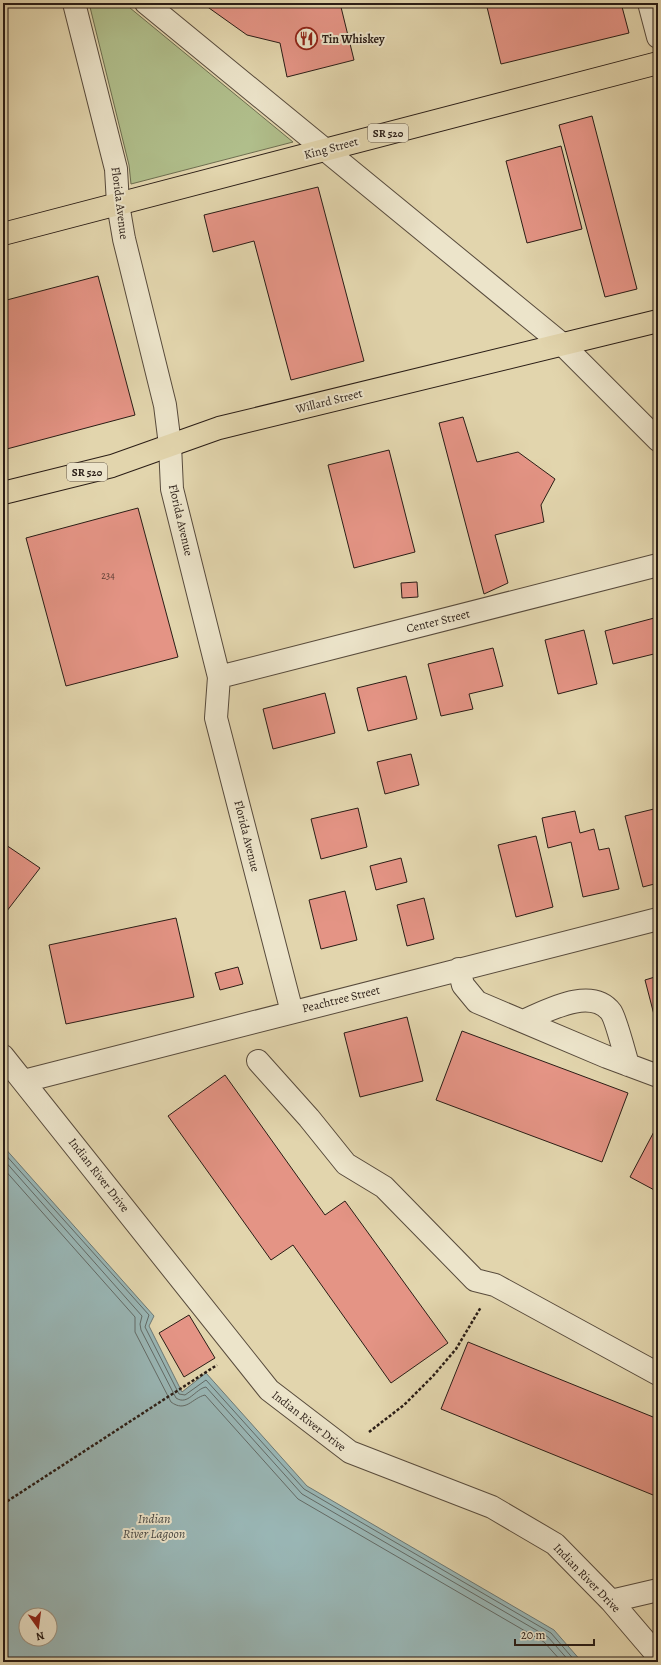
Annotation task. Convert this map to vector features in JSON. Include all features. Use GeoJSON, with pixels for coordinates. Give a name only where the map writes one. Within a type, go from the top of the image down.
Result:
{"type":"FeatureCollection","features":[{"type":"Feature","properties":{"kind":"main road","name":"King Street"},"geometry":{"type":"LineString","coordinates":[[3,234],[658,63]]}},
{"type":"Feature","properties":{"kind":"main road","name":"Willard Street"},"geometry":{"type":"LineString","coordinates":[[3,493],[112,466],[219,428],[505,357],[658,321]]}},
{"type":"Feature","properties":{"kind":"street","name":"Florida Avenue"},"geometry":{"type":"LineString","coordinates":[[74,3],[116,169],[118,204],[124,239],[165,405],[170,445],[172,489],[219,677],[216,718],[292,1012]]}},
{"type":"Feature","properties":{"kind":"street"},"geometry":{"type":"LineString","coordinates":[[146,3],[562,344],[658,440]]}},
{"type":"Feature","properties":{"kind":"street"},"geometry":{"type":"LineString","coordinates":[[649,3],[658,37]]}},
{"type":"Feature","properties":{"kind":"street","name":"Center Street"},"geometry":{"type":"LineString","coordinates":[[219,677],[658,565]]}},
{"type":"Feature","properties":{"kind":"street","name":"Peachtree Street"},"geometry":{"type":"LineString","coordinates":[[24,1081],[658,919]]}},
{"type":"Feature","properties":{"kind":"street"},"geometry":{"type":"LineString","coordinates":[[459,969],[464,985],[477,1002],[658,1076]]}},
{"type":"Feature","properties":{"kind":"street"},"geometry":{"type":"LineString","coordinates":[[523,1021],[554,1008],[586,999],[598,1002],[611,1012],[628,1065]]}},
{"type":"Feature","properties":{"kind":"street","name":"Indian River Drive"},"geometry":{"type":"LineString","coordinates":[[3,1056],[269,1390],[350,1452],[492,1507],[555,1544],[612,1601],[658,1656]]}},
{"type":"Feature","properties":{"kind":"street"},"geometry":{"type":"LineString","coordinates":[[258,1061],[309,1118],[346,1164],[384,1187],[475,1280],[495,1285],[658,1374]]}},
{"type":"Feature","properties":{"kind":"street"},"geometry":{"type":"LineString","coordinates":[[612,1601],[658,1590]]}},
{"type":"Feature","properties":{"kind":"path"},"geometry":{"type":"LineString","coordinates":[[367,1434],[404,1405],[434,1376],[456,1349],[461,1337],[495,1285]]}},
{"type":"Feature","properties":{"kind":"path"},"geometry":{"type":"LineString","coordinates":[[3,1504],[206,1373]]}},
{"type":"Feature","properties":{"kind":"green space"},"geometry":{"type":"Polygon","coordinates":[[[89,3],[124,3],[293,142],[131,184],[129,165],[89,3]]]}},
{"type":"Feature","properties":{"kind":"water","name":"Indian River Lagoon"},"geometry":{"type":"Polygon","coordinates":[[[3,1146],[154,1316],[149,1326],[182,1392],[206,1373],[307,1486],[554,1630],[582,1662],[3,1662],[3,1146]]]}},
{"type":"Feature","properties":{"kind":"building","name":"Tin Whiskey"},"geometry":{"type":"Polygon","coordinates":[[[202,3],[340,3],[354,60],[287,77],[280,43],[247,35],[202,3]]]}},
{"type":"Feature","properties":{"kind":"building"},"geometry":{"type":"Polygon","coordinates":[[[486,3],[621,3],[629,33],[501,64],[486,3]]]}},
{"type":"Feature","properties":{"kind":"building"},"geometry":{"type":"Polygon","coordinates":[[[592,116],[637,289],[605,297],[559,125],[592,116]]]}},
{"type":"Feature","properties":{"kind":"building"},"geometry":{"type":"Polygon","coordinates":[[[561,146],[582,229],[527,243],[506,161],[561,146]]]}},
{"type":"Feature","properties":{"kind":"building"},"geometry":{"type":"Polygon","coordinates":[[[318,187],[364,361],[291,380],[254,241],[213,252],[204,215],[318,187]]]}},
{"type":"Feature","properties":{"kind":"building"},"geometry":{"type":"Polygon","coordinates":[[[98,276],[135,415],[3,450],[3,301],[98,276]]]}},
{"type":"Feature","properties":{"kind":"building"},"geometry":{"type":"Polygon","coordinates":[[[463,417],[477,462],[518,452],[555,479],[541,505],[544,522],[495,535],[508,583],[484,594],[439,423],[463,417]]]}},
{"type":"Feature","properties":{"kind":"building"},"geometry":{"type":"Polygon","coordinates":[[[389,450],[415,552],[354,568],[328,465],[389,450]]]}},
{"type":"Feature","properties":{"kind":"building"},"geometry":{"type":"Polygon","coordinates":[[[138,508],[178,657],[66,686],[26,538],[138,508]]]}},
{"type":"Feature","properties":{"kind":"building"},"geometry":{"type":"Polygon","coordinates":[[[417,582],[418,597],[402,598],[401,583],[417,582]]]}},
{"type":"Feature","properties":{"kind":"building"},"geometry":{"type":"Polygon","coordinates":[[[658,617],[658,653],[613,664],[605,631],[658,617]]]}},
{"type":"Feature","properties":{"kind":"building"},"geometry":{"type":"Polygon","coordinates":[[[584,630],[597,684],[558,694],[545,640],[584,630]]]}},
{"type":"Feature","properties":{"kind":"building"},"geometry":{"type":"Polygon","coordinates":[[[493,648],[503,686],[469,694],[473,709],[441,716],[428,664],[493,648]]]}},
{"type":"Feature","properties":{"kind":"building"},"geometry":{"type":"Polygon","coordinates":[[[406,676],[417,719],[368,731],[357,688],[406,676]]]}},
{"type":"Feature","properties":{"kind":"building"},"geometry":{"type":"Polygon","coordinates":[[[325,693],[335,733],[273,749],[263,709],[325,693]]]}},
{"type":"Feature","properties":{"kind":"building"},"geometry":{"type":"Polygon","coordinates":[[[411,754],[419,785],[385,794],[377,762],[411,754]]]}},
{"type":"Feature","properties":{"kind":"building"},"geometry":{"type":"Polygon","coordinates":[[[358,808],[367,847],[321,859],[311,819],[358,808]]]}},
{"type":"Feature","properties":{"kind":"building"},"geometry":{"type":"Polygon","coordinates":[[[658,808],[658,883],[643,887],[625,816],[658,808]]]}},
{"type":"Feature","properties":{"kind":"building"},"geometry":{"type":"Polygon","coordinates":[[[575,811],[580,833],[594,829],[599,850],[609,848],[619,889],[583,897],[571,842],[548,848],[542,818],[575,811]]]}},
{"type":"Feature","properties":{"kind":"building"},"geometry":{"type":"Polygon","coordinates":[[[536,836],[553,907],[516,917],[498,845],[536,836]]]}},
{"type":"Feature","properties":{"kind":"building"},"geometry":{"type":"Polygon","coordinates":[[[3,843],[40,868],[3,916],[3,843]]]}},
{"type":"Feature","properties":{"kind":"building"},"geometry":{"type":"Polygon","coordinates":[[[401,858],[407,882],[376,890],[370,866],[401,858]]]}},
{"type":"Feature","properties":{"kind":"building"},"geometry":{"type":"Polygon","coordinates":[[[345,891],[357,940],[321,949],[309,900],[345,891]]]}},
{"type":"Feature","properties":{"kind":"building"},"geometry":{"type":"Polygon","coordinates":[[[424,898],[434,939],[407,946],[397,905],[424,898]]]}},
{"type":"Feature","properties":{"kind":"building"},"geometry":{"type":"Polygon","coordinates":[[[176,918],[194,997],[66,1024],[49,945],[176,918]]]}},
{"type":"Feature","properties":{"kind":"building"},"geometry":{"type":"Polygon","coordinates":[[[238,967],[243,984],[220,990],[215,973],[238,967]]]}},
{"type":"Feature","properties":{"kind":"building"},"geometry":{"type":"Polygon","coordinates":[[[658,976],[658,1030],[645,980],[658,976]]]}},
{"type":"Feature","properties":{"kind":"building"},"geometry":{"type":"Polygon","coordinates":[[[407,1017],[423,1081],[360,1097],[344,1033],[407,1017]]]}},
{"type":"Feature","properties":{"kind":"building"},"geometry":{"type":"Polygon","coordinates":[[[462,1031],[628,1093],[602,1162],[436,1100],[462,1031]]]}},
{"type":"Feature","properties":{"kind":"building"},"geometry":{"type":"Polygon","coordinates":[[[225,1075],[325,1215],[345,1201],[448,1343],[391,1383],[293,1245],[271,1260],[168,1116],[225,1075]]]}},
{"type":"Feature","properties":{"kind":"building"},"geometry":{"type":"Polygon","coordinates":[[[658,1124],[658,1192],[630,1177],[658,1124]]]}},
{"type":"Feature","properties":{"kind":"building"},"geometry":{"type":"Polygon","coordinates":[[[189,1315],[215,1358],[184,1377],[159,1333],[189,1315]]]}},
{"type":"Feature","properties":{"kind":"building"},"geometry":{"type":"Polygon","coordinates":[[[468,1342],[658,1419],[658,1497],[441,1409],[468,1342]]]}},
{"type":"Feature","properties":{"kind":"place","name":"Tin Whiskey"},"geometry":{"type":"Point","coordinates":[306,39]}}]}
